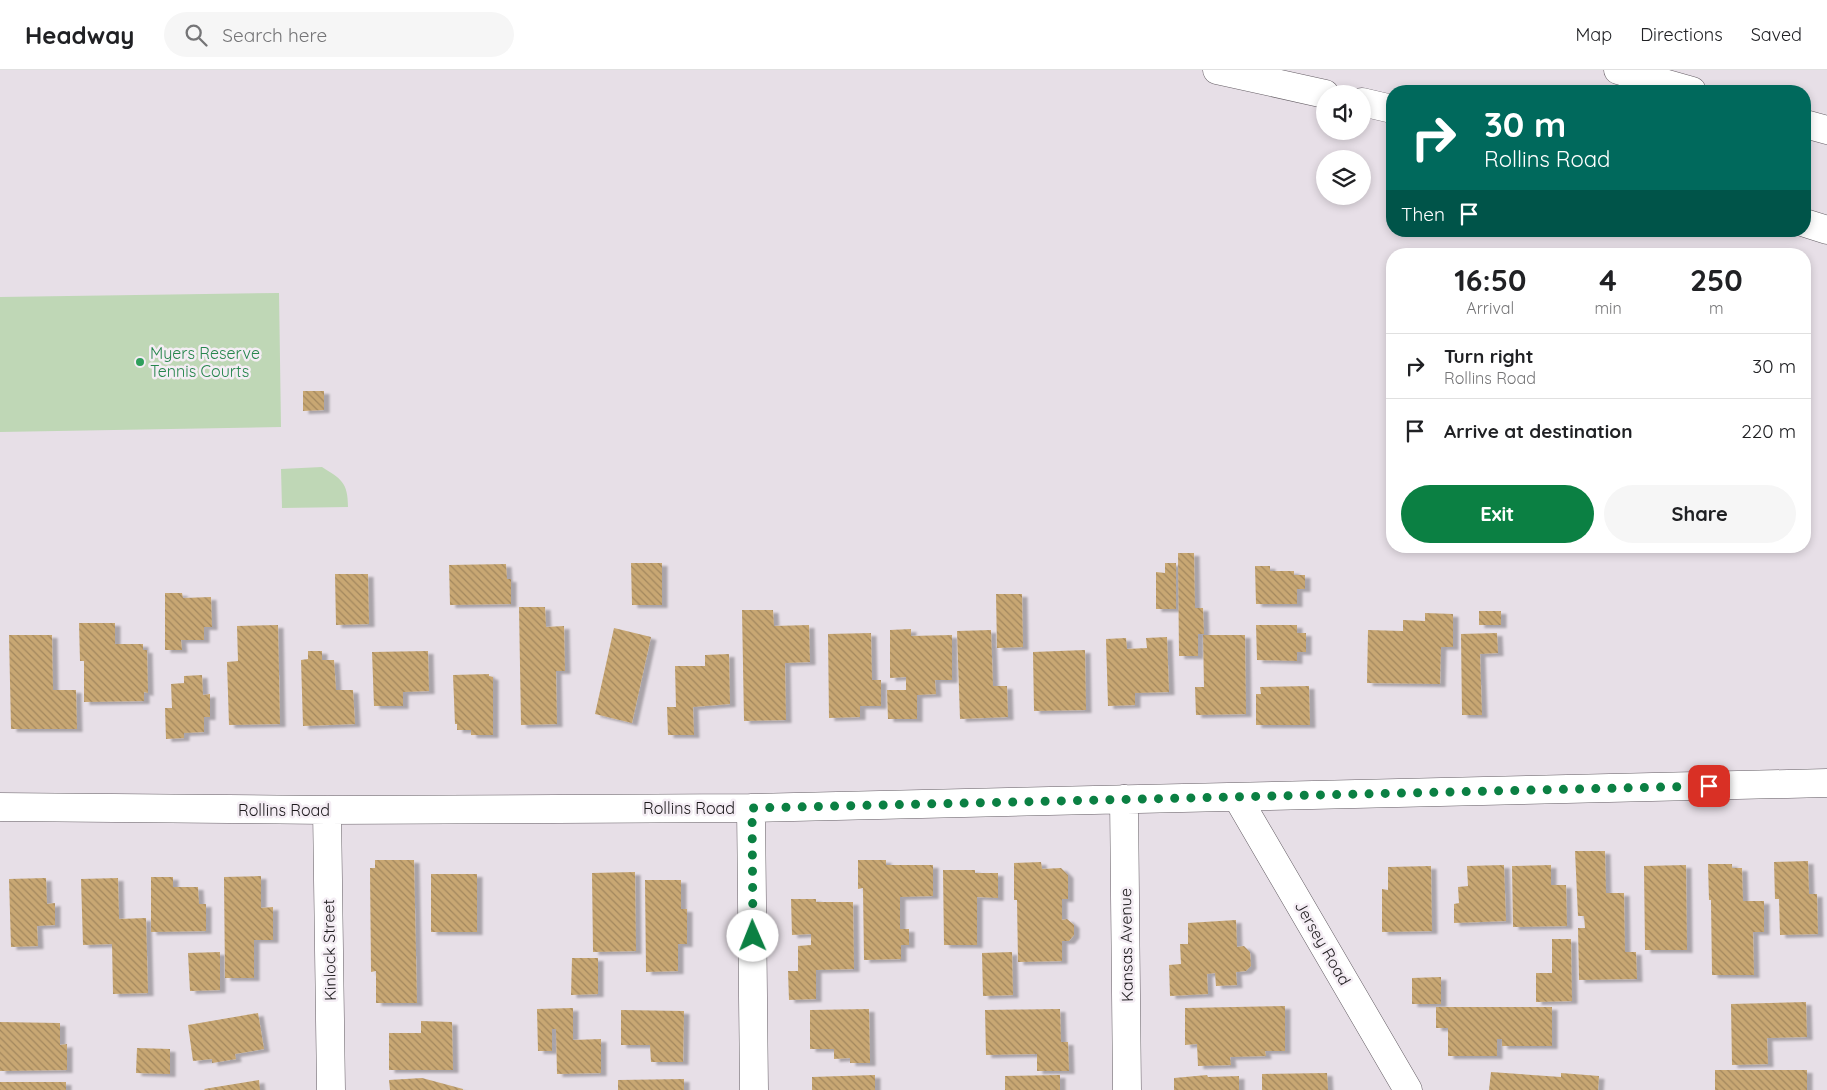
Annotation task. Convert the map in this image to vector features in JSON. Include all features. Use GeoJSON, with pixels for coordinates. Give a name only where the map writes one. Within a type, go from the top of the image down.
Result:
{"type":"FeatureCollection","features":[{"type":"Feature","properties":{"kind":"main road"},"geometry":{"type":"LineString","coordinates":[[1217,70],[1316,92]]}},
{"type":"Feature","properties":{"kind":"main road"},"geometry":{"type":"LineString","coordinates":[[1618,70],[1671,85]]}},
{"type":"Feature","properties":{"kind":"main road"},"geometry":{"type":"LineString","coordinates":[[1371,104],[1386,108]]}},
{"type":"Feature","properties":{"kind":"main road"},"geometry":{"type":"LineString","coordinates":[[1811,126],[1827,130]]}},
{"type":"Feature","properties":{"kind":"main road"},"geometry":{"type":"LineString","coordinates":[[1811,225],[1827,230]]}},
{"type":"Feature","properties":{"kind":"main road","name":"Rollins Road"},"geometry":{"type":"LineString","coordinates":[[0,807],[327,810],[752,808],[1827,783]]}},
{"type":"Feature","properties":{"kind":"main road","name":"Jersey Road"},"geometry":{"type":"LineString","coordinates":[[1237,797],[1408,1090]]}},
{"type":"Feature","properties":{"kind":"main road","name":"Kansas Avenue"},"geometry":{"type":"LineString","coordinates":[[1124,800],[1127,1090]]}},
{"type":"Feature","properties":{"kind":"main road"},"geometry":{"type":"LineString","coordinates":[[752,808],[754,1090]]}},
{"type":"Feature","properties":{"kind":"main road","name":"Kinlock Street"},"geometry":{"type":"LineString","coordinates":[[327,810],[331,1090]]}},
{"type":"Feature","properties":{"kind":"green space","name":"Myers Reserve Tennis Courts"},"geometry":{"type":"Polygon","coordinates":[[[279,293],[281,427],[0,432],[0,297],[279,293]]]}},
{"type":"Feature","properties":{"kind":"green space"},"geometry":{"type":"Polygon","coordinates":[[[322,467],[342,482],[347,492],[348,507],[282,508],[281,469],[322,467]]]}},
{"type":"Feature","properties":{"kind":"building"},"geometry":{"type":"Polygon","coordinates":[[[303,391],[324,391],[324,410],[303,411],[303,391]]]}},
{"type":"Feature","properties":{"kind":"building"},"geometry":{"type":"Polygon","coordinates":[[[1178,553],[1194,553],[1195,608],[1203,608],[1204,634],[1198,634],[1198,656],[1179,656],[1178,553]]]}},
{"type":"Feature","properties":{"kind":"building"},"geometry":{"type":"Polygon","coordinates":[[[631,563],[662,563],[662,605],[632,605],[631,563]]]}},
{"type":"Feature","properties":{"kind":"building"},"geometry":{"type":"Polygon","coordinates":[[[1165,563],[1176,563],[1176,609],[1156,609],[1156,572],[1165,573],[1165,563]]]}},
{"type":"Feature","properties":{"kind":"building"},"geometry":{"type":"Polygon","coordinates":[[[506,564],[507,579],[511,579],[511,604],[450,605],[449,565],[506,564]]]}},
{"type":"Feature","properties":{"kind":"building"},"geometry":{"type":"Polygon","coordinates":[[[1255,566],[1270,566],[1270,571],[1294,571],[1294,575],[1305,575],[1305,589],[1297,589],[1297,604],[1256,604],[1255,566]]]}},
{"type":"Feature","properties":{"kind":"building"},"geometry":{"type":"Polygon","coordinates":[[[335,574],[368,574],[369,624],[336,625],[335,574]]]}},
{"type":"Feature","properties":{"kind":"building"},"geometry":{"type":"Polygon","coordinates":[[[165,593],[182,593],[183,598],[211,597],[212,627],[204,627],[204,640],[181,640],[182,650],[165,650],[165,593]]]}},
{"type":"Feature","properties":{"kind":"building"},"geometry":{"type":"Polygon","coordinates":[[[996,594],[1022,594],[1023,647],[997,648],[996,594]]]}},
{"type":"Feature","properties":{"kind":"building"},"geometry":{"type":"Polygon","coordinates":[[[519,607],[545,607],[546,627],[564,626],[565,671],[556,671],[557,724],[521,725],[519,607]]]}},
{"type":"Feature","properties":{"kind":"building"},"geometry":{"type":"Polygon","coordinates":[[[742,610],[773,610],[774,626],[809,625],[810,662],[785,663],[786,720],[744,721],[742,610]]]}},
{"type":"Feature","properties":{"kind":"building"},"geometry":{"type":"Polygon","coordinates":[[[1479,611],[1501,611],[1501,625],[1479,625],[1479,611]]]}},
{"type":"Feature","properties":{"kind":"building"},"geometry":{"type":"Polygon","coordinates":[[[1425,613],[1453,614],[1453,647],[1441,647],[1440,684],[1367,683],[1368,630],[1403,631],[1403,620],[1425,621],[1425,613]]]}},
{"type":"Feature","properties":{"kind":"building"},"geometry":{"type":"Polygon","coordinates":[[[79,623],[115,623],[115,644],[143,644],[143,650],[147,650],[148,693],[144,692],[144,701],[84,702],[84,661],[80,661],[79,623]]]}},
{"type":"Feature","properties":{"kind":"building"},"geometry":{"type":"Polygon","coordinates":[[[278,625],[280,724],[229,725],[227,662],[238,661],[237,626],[278,625]]]}},
{"type":"Feature","properties":{"kind":"building"},"geometry":{"type":"Polygon","coordinates":[[[1256,625],[1297,625],[1297,633],[1306,633],[1306,652],[1297,652],[1297,661],[1257,660],[1256,625]]]}},
{"type":"Feature","properties":{"kind":"building"},"geometry":{"type":"Polygon","coordinates":[[[614,628],[651,637],[632,723],[595,714],[614,628]]]}},
{"type":"Feature","properties":{"kind":"building"},"geometry":{"type":"Polygon","coordinates":[[[911,629],[911,636],[952,635],[952,680],[935,680],[936,694],[917,695],[917,719],[888,719],[887,690],[906,690],[906,677],[890,678],[890,630],[911,629]]]}},
{"type":"Feature","properties":{"kind":"building"},"geometry":{"type":"Polygon","coordinates":[[[991,630],[993,686],[1007,686],[1008,717],[960,719],[957,631],[991,630]]]}},
{"type":"Feature","properties":{"kind":"building"},"geometry":{"type":"Polygon","coordinates":[[[871,633],[872,680],[881,680],[881,706],[860,706],[860,717],[829,718],[828,634],[871,633]]]}},
{"type":"Feature","properties":{"kind":"building"},"geometry":{"type":"Polygon","coordinates":[[[1497,633],[1498,653],[1480,654],[1482,715],[1462,715],[1461,634],[1497,633]]]}},
{"type":"Feature","properties":{"kind":"building"},"geometry":{"type":"Polygon","coordinates":[[[9,635],[52,635],[53,690],[76,690],[77,729],[11,729],[9,635]]]}},
{"type":"Feature","properties":{"kind":"building"},"geometry":{"type":"Polygon","coordinates":[[[1203,635],[1245,635],[1246,714],[1196,715],[1195,687],[1204,687],[1203,635]]]}},
{"type":"Feature","properties":{"kind":"building"},"geometry":{"type":"Polygon","coordinates":[[[1167,637],[1169,692],[1135,693],[1135,705],[1108,706],[1106,639],[1126,638],[1127,649],[1147,648],[1146,638],[1167,637]]]}},
{"type":"Feature","properties":{"kind":"building"},"geometry":{"type":"Polygon","coordinates":[[[1085,650],[1086,710],[1034,711],[1033,652],[1085,650]]]}},
{"type":"Feature","properties":{"kind":"building"},"geometry":{"type":"Polygon","coordinates":[[[308,651],[322,651],[322,660],[334,660],[336,690],[353,690],[355,724],[303,726],[301,660],[308,659],[308,651]]]}},
{"type":"Feature","properties":{"kind":"building"},"geometry":{"type":"Polygon","coordinates":[[[428,651],[429,691],[403,692],[403,706],[374,706],[372,652],[428,651]]]}},
{"type":"Feature","properties":{"kind":"building"},"geometry":{"type":"Polygon","coordinates":[[[729,654],[730,704],[693,707],[694,735],[668,735],[667,707],[676,707],[675,666],[705,666],[705,655],[729,654]]]}},
{"type":"Feature","properties":{"kind":"building"},"geometry":{"type":"Polygon","coordinates":[[[489,674],[489,676],[493,677],[493,735],[471,735],[471,730],[457,730],[457,724],[455,724],[453,675],[489,674]]]}},
{"type":"Feature","properties":{"kind":"building"},"geometry":{"type":"Polygon","coordinates":[[[202,675],[203,695],[210,694],[210,717],[204,717],[204,732],[184,733],[184,738],[166,739],[165,708],[172,708],[171,684],[184,683],[184,676],[202,675]]]}},
{"type":"Feature","properties":{"kind":"building"},"geometry":{"type":"Polygon","coordinates":[[[1309,686],[1310,725],[1256,725],[1256,694],[1261,694],[1260,687],[1309,686]]]}},
{"type":"Feature","properties":{"kind":"building"},"geometry":{"type":"Polygon","coordinates":[[[1575,851],[1605,851],[1606,893],[1624,893],[1625,952],[1636,952],[1637,979],[1579,980],[1578,928],[1585,928],[1584,916],[1578,916],[1575,851]]]}},
{"type":"Feature","properties":{"kind":"building"},"geometry":{"type":"Polygon","coordinates":[[[375,860],[414,860],[417,1003],[376,1003],[376,971],[371,972],[370,868],[375,868],[375,860]]]}},
{"type":"Feature","properties":{"kind":"building"},"geometry":{"type":"Polygon","coordinates":[[[858,860],[886,860],[886,865],[933,865],[933,896],[900,897],[900,929],[909,929],[909,945],[901,945],[901,959],[864,960],[863,888],[858,889],[858,860]]]}},
{"type":"Feature","properties":{"kind":"building"},"geometry":{"type":"Polygon","coordinates":[[[1808,861],[1809,894],[1817,894],[1818,934],[1780,935],[1779,899],[1775,899],[1774,862],[1808,861]]]}},
{"type":"Feature","properties":{"kind":"building"},"geometry":{"type":"Polygon","coordinates":[[[1041,862],[1042,869],[1061,868],[1068,875],[1068,899],[1062,899],[1062,920],[1067,919],[1074,925],[1074,935],[1069,941],[1062,941],[1062,961],[1018,962],[1017,900],[1014,900],[1014,863],[1041,862]]]}},
{"type":"Feature","properties":{"kind":"building"},"geometry":{"type":"Polygon","coordinates":[[[1708,864],[1732,864],[1732,868],[1742,868],[1743,901],[1764,901],[1764,932],[1753,932],[1754,975],[1712,975],[1711,900],[1709,900],[1708,864]]]}},
{"type":"Feature","properties":{"kind":"building"},"geometry":{"type":"Polygon","coordinates":[[[1504,865],[1506,921],[1454,923],[1454,904],[1459,903],[1458,887],[1468,886],[1467,866],[1504,865]]]}},
{"type":"Feature","properties":{"kind":"building"},"geometry":{"type":"Polygon","coordinates":[[[1551,865],[1551,885],[1566,885],[1567,926],[1513,927],[1512,866],[1551,865]]]}},
{"type":"Feature","properties":{"kind":"building"},"geometry":{"type":"Polygon","coordinates":[[[1686,865],[1687,950],[1645,950],[1644,866],[1686,865]]]}},
{"type":"Feature","properties":{"kind":"building"},"geometry":{"type":"Polygon","coordinates":[[[1431,866],[1432,931],[1382,932],[1382,889],[1388,890],[1388,867],[1431,866]]]}},
{"type":"Feature","properties":{"kind":"building"},"geometry":{"type":"Polygon","coordinates":[[[943,870],[975,870],[975,873],[998,873],[998,898],[977,897],[977,945],[944,945],[943,870]]]}},
{"type":"Feature","properties":{"kind":"building"},"geometry":{"type":"Polygon","coordinates":[[[635,872],[636,951],[593,952],[592,873],[635,872]]]}},
{"type":"Feature","properties":{"kind":"building"},"geometry":{"type":"Polygon","coordinates":[[[431,874],[477,874],[477,932],[431,932],[431,874]]]}},
{"type":"Feature","properties":{"kind":"building"},"geometry":{"type":"Polygon","coordinates":[[[261,876],[261,908],[273,907],[273,940],[254,940],[254,978],[225,978],[224,877],[261,876]]]}},
{"type":"Feature","properties":{"kind":"building"},"geometry":{"type":"Polygon","coordinates":[[[151,877],[173,877],[173,887],[198,887],[199,904],[206,904],[206,931],[151,932],[151,877]]]}},
{"type":"Feature","properties":{"kind":"building"},"geometry":{"type":"Polygon","coordinates":[[[46,878],[47,904],[55,903],[55,925],[37,926],[38,946],[11,947],[9,879],[46,878]]]}},
{"type":"Feature","properties":{"kind":"building"},"geometry":{"type":"Polygon","coordinates":[[[118,878],[119,919],[146,918],[148,993],[113,994],[112,944],[83,945],[81,879],[118,878]]]}},
{"type":"Feature","properties":{"kind":"building"},"geometry":{"type":"Polygon","coordinates":[[[645,880],[681,880],[681,909],[687,909],[687,944],[678,944],[678,971],[646,972],[645,880]]]}},
{"type":"Feature","properties":{"kind":"building"},"geometry":{"type":"Polygon","coordinates":[[[791,899],[816,899],[816,902],[853,902],[854,969],[816,970],[816,999],[789,1000],[788,971],[798,971],[798,946],[811,945],[811,934],[792,935],[791,899]]]}},
{"type":"Feature","properties":{"kind":"building"},"geometry":{"type":"Polygon","coordinates":[[[1236,920],[1237,947],[1244,946],[1250,952],[1251,966],[1246,971],[1236,972],[1237,985],[1216,986],[1215,973],[1207,974],[1208,994],[1170,996],[1169,965],[1181,964],[1180,944],[1188,944],[1188,923],[1236,920]]]}},
{"type":"Feature","properties":{"kind":"building"},"geometry":{"type":"Polygon","coordinates":[[[1552,939],[1571,939],[1572,1001],[1536,1002],[1536,973],[1552,973],[1552,939]]]}},
{"type":"Feature","properties":{"kind":"building"},"geometry":{"type":"Polygon","coordinates":[[[220,952],[220,990],[190,991],[188,953],[220,952]]]}},
{"type":"Feature","properties":{"kind":"building"},"geometry":{"type":"Polygon","coordinates":[[[1012,952],[1013,995],[983,996],[982,953],[1012,952]]]}},
{"type":"Feature","properties":{"kind":"building"},"geometry":{"type":"Polygon","coordinates":[[[572,958],[598,958],[598,994],[571,995],[572,958]]]}},
{"type":"Feature","properties":{"kind":"building"},"geometry":{"type":"Polygon","coordinates":[[[1441,977],[1441,1004],[1412,1004],[1412,978],[1441,977]]]}},
{"type":"Feature","properties":{"kind":"building"},"geometry":{"type":"Polygon","coordinates":[[[1806,1002],[1807,1037],[1767,1038],[1768,1064],[1732,1065],[1731,1004],[1806,1002]]]}},
{"type":"Feature","properties":{"kind":"building"},"geometry":{"type":"Polygon","coordinates":[[[1285,1006],[1285,1051],[1265,1051],[1266,1056],[1230,1057],[1231,1065],[1198,1066],[1197,1044],[1185,1045],[1185,1008],[1285,1006]]]}},
{"type":"Feature","properties":{"kind":"building"},"geometry":{"type":"Polygon","coordinates":[[[1436,1007],[1552,1007],[1552,1046],[1502,1046],[1502,1039],[1497,1039],[1497,1056],[1448,1056],[1448,1028],[1436,1028],[1436,1007]]]}},
{"type":"Feature","properties":{"kind":"building"},"geometry":{"type":"Polygon","coordinates":[[[573,1008],[573,1040],[601,1039],[601,1073],[557,1074],[556,1029],[552,1029],[552,1051],[538,1051],[537,1009],[573,1008]]]}},
{"type":"Feature","properties":{"kind":"building"},"geometry":{"type":"Polygon","coordinates":[[[869,1009],[870,1063],[850,1063],[850,1058],[834,1059],[834,1049],[810,1049],[810,1010],[869,1009]]]}},
{"type":"Feature","properties":{"kind":"building"},"geometry":{"type":"Polygon","coordinates":[[[1060,1009],[1061,1042],[1068,1042],[1069,1071],[1037,1071],[1037,1054],[986,1055],[985,1010],[1060,1009]]]}},
{"type":"Feature","properties":{"kind":"building"},"geometry":{"type":"Polygon","coordinates":[[[621,1010],[684,1011],[683,1062],[651,1062],[650,1045],[621,1045],[621,1010]]]}},
{"type":"Feature","properties":{"kind":"building"},"geometry":{"type":"Polygon","coordinates":[[[258,1013],[264,1049],[235,1054],[236,1059],[212,1063],[212,1059],[193,1061],[188,1025],[258,1013]]]}},
{"type":"Feature","properties":{"kind":"building"},"geometry":{"type":"Polygon","coordinates":[[[421,1021],[452,1022],[453,1070],[389,1070],[389,1033],[421,1033],[421,1021]]]}},
{"type":"Feature","properties":{"kind":"building"},"geometry":{"type":"Polygon","coordinates":[[[0,1022],[60,1023],[60,1045],[67,1044],[67,1070],[0,1071],[0,1022]]]}},
{"type":"Feature","properties":{"kind":"building"},"geometry":{"type":"Polygon","coordinates":[[[137,1048],[170,1049],[170,1074],[136,1073],[137,1048]]]}},
{"type":"Feature","properties":{"kind":"building"},"geometry":{"type":"Polygon","coordinates":[[[1715,1070],[1807,1070],[1807,1090],[1715,1090],[1715,1070]]]}},
{"type":"Feature","properties":{"kind":"building"},"geometry":{"type":"Polygon","coordinates":[[[1491,1072],[1561,1077],[1561,1073],[1599,1076],[1598,1090],[1489,1090],[1491,1072]]]}},
{"type":"Feature","properties":{"kind":"building"},"geometry":{"type":"Polygon","coordinates":[[[1327,1073],[1328,1090],[1262,1090],[1262,1074],[1327,1073]]]}},
{"type":"Feature","properties":{"kind":"building"},"geometry":{"type":"Polygon","coordinates":[[[875,1075],[875,1090],[812,1090],[812,1077],[875,1075]]]}},
{"type":"Feature","properties":{"kind":"building"},"geometry":{"type":"Polygon","coordinates":[[[1060,1075],[1060,1090],[1005,1090],[1005,1076],[1060,1075]]]}},
{"type":"Feature","properties":{"kind":"building"},"geometry":{"type":"Polygon","coordinates":[[[1207,1075],[1208,1077],[1239,1076],[1239,1090],[1174,1090],[1174,1078],[1207,1075]]]}},
{"type":"Feature","properties":{"kind":"building"},"geometry":{"type":"Polygon","coordinates":[[[422,1078],[463,1090],[390,1090],[389,1080],[422,1078]]]}},
{"type":"Feature","properties":{"kind":"building"},"geometry":{"type":"Polygon","coordinates":[[[684,1079],[684,1090],[618,1090],[618,1080],[684,1079]]]}},
{"type":"Feature","properties":{"kind":"building"},"geometry":{"type":"Polygon","coordinates":[[[259,1080],[260,1090],[204,1089],[259,1080]]]}},
{"type":"Feature","properties":{"kind":"building"},"geometry":{"type":"Polygon","coordinates":[[[0,1082],[66,1082],[66,1090],[0,1090],[0,1082]]]}},
{"type":"Feature","properties":{"kind":"place","name":"Myers Reserve Tennis Courts"},"geometry":{"type":"Point","coordinates":[140,362]}},
{"type":"Feature","properties":{"kind":"route"},"geometry":{"type":"LineString","coordinates":[[753,936],[752,808],[1709,786]]}}]}
